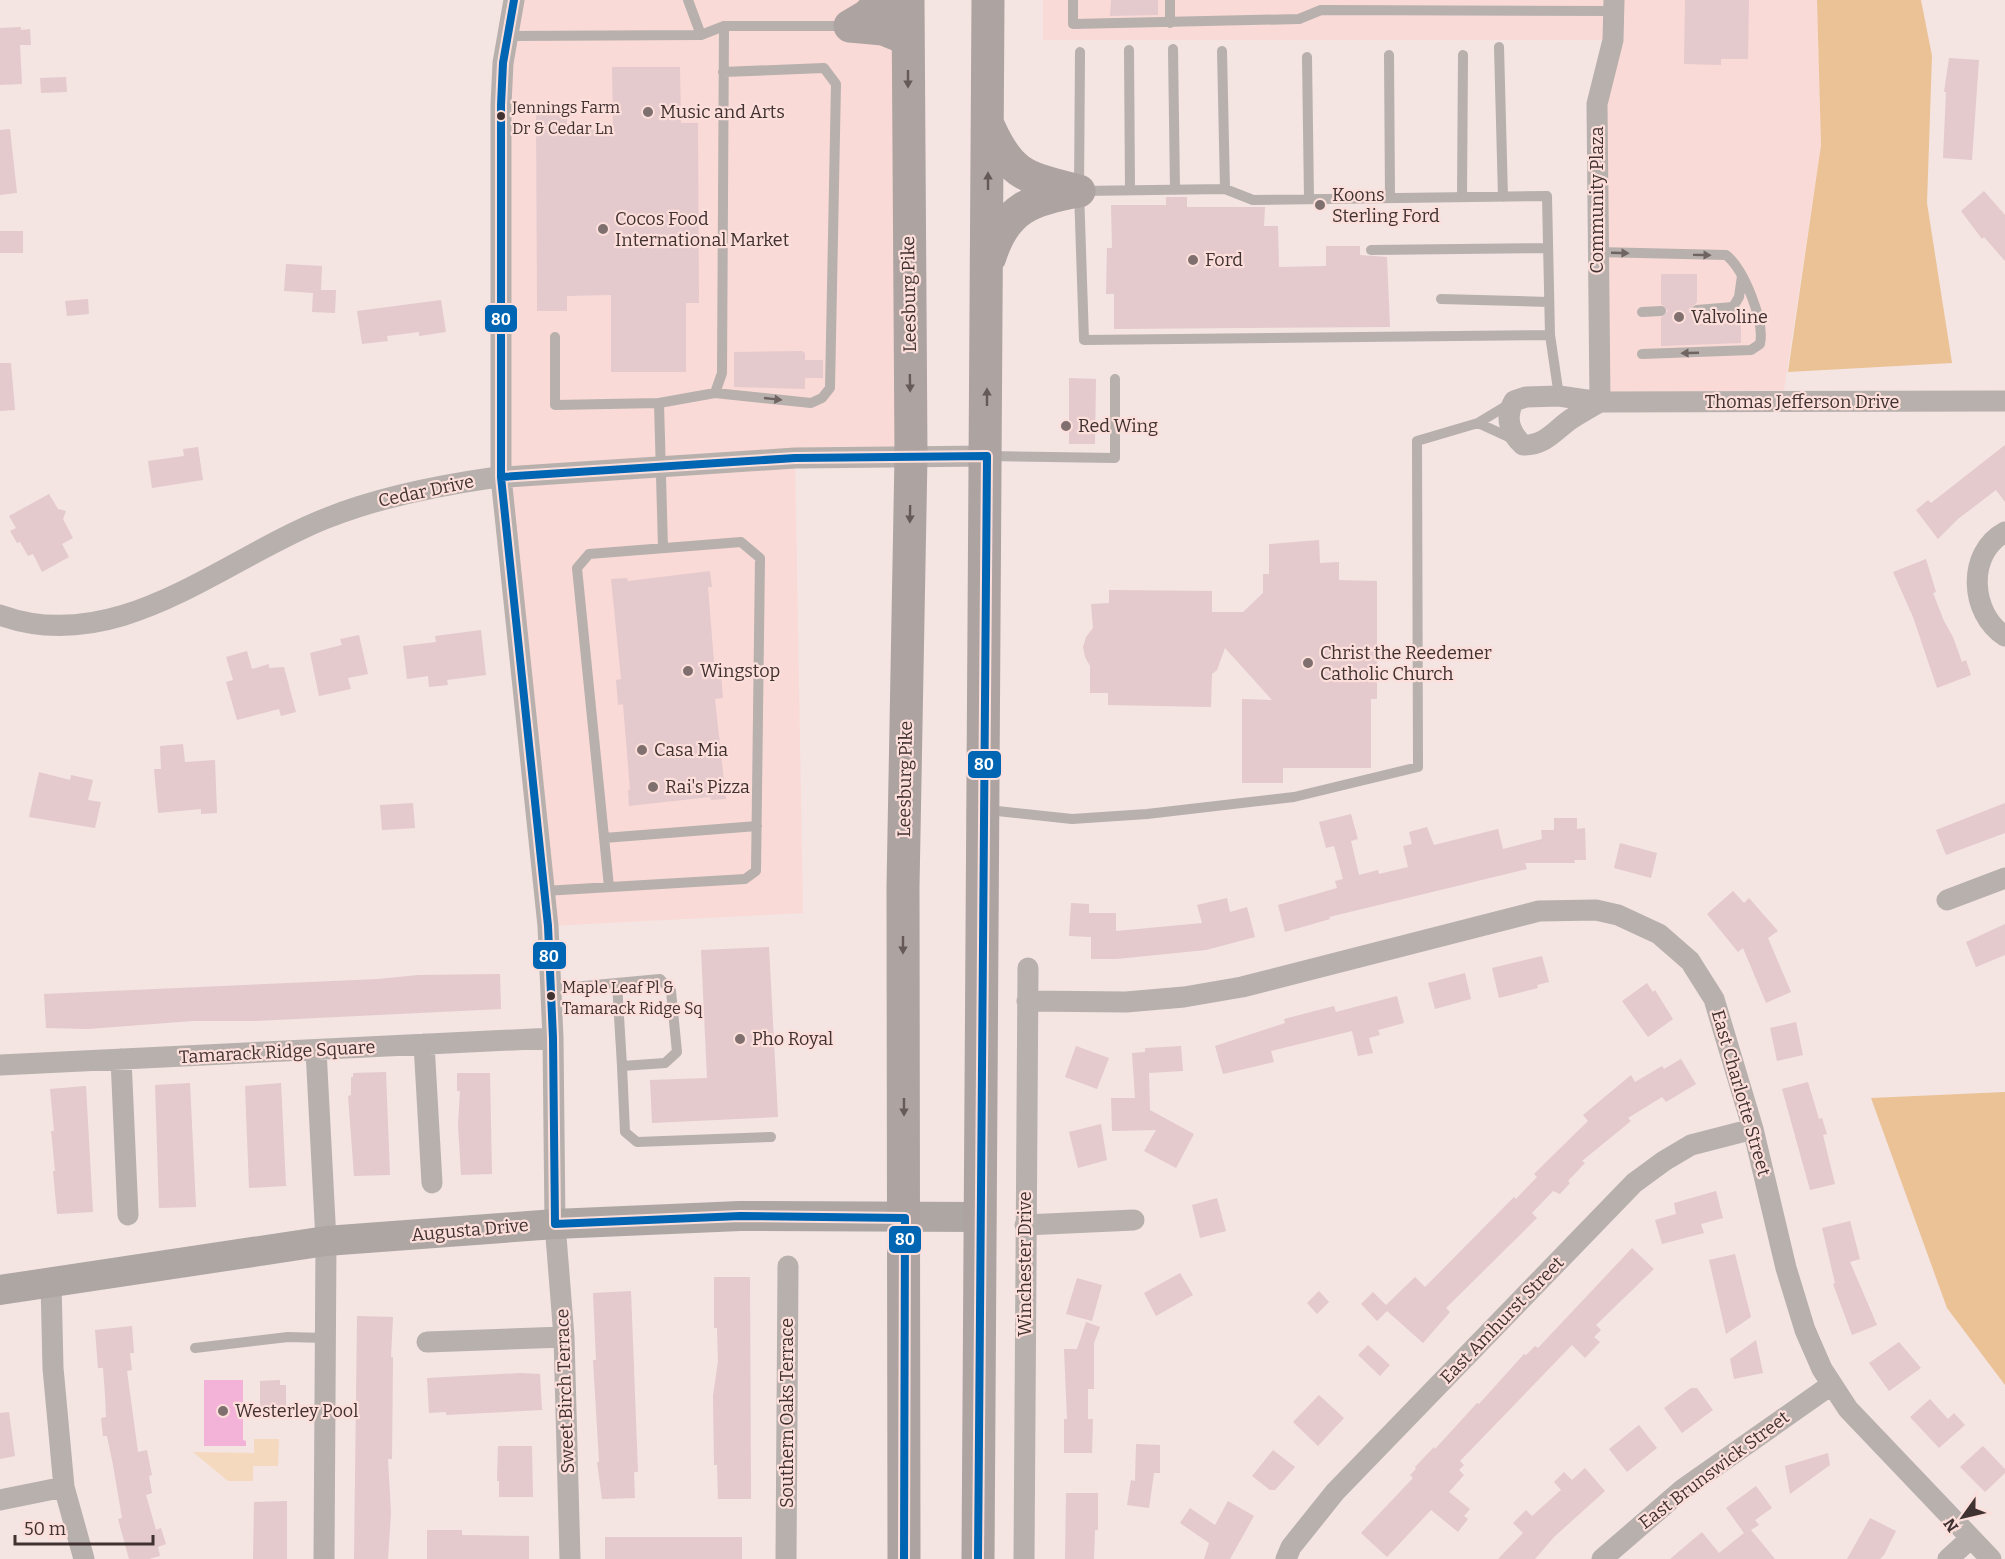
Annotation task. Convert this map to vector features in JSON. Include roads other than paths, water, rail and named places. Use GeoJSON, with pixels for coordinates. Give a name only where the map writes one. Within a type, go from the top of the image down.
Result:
{"type":"FeatureCollection","features":[{"type":"Feature","properties":{"kind":"highway"},"geometry":{"type":"LineString","coordinates":[[850,26],[867,16],[883,0]]}},
{"type":"Feature","properties":{"kind":"highway","name":"Leesburg Pike"},"geometry":{"type":"LineString","coordinates":[[904,1559],[903,887],[911,456],[908,0]]}},
{"type":"Feature","properties":{"kind":"highway"},"geometry":{"type":"LineString","coordinates":[[978,1559],[990,6]]}},
{"type":"Feature","properties":{"kind":"highway"},"geometry":{"type":"LineString","coordinates":[[850,26],[883,28],[908,39]]}},
{"type":"Feature","properties":{"kind":"highway"},"geometry":{"type":"LineString","coordinates":[[988,125],[1002,152],[1024,175],[1079,191]]}},
{"type":"Feature","properties":{"kind":"highway"},"geometry":{"type":"LineString","coordinates":[[988,264],[999,233],[1014,214],[1033,202],[1079,191]]}},
{"type":"Feature","properties":{"kind":"street","name":"Sweet Birch Terrace"},"geometry":{"type":"LineString","coordinates":[[514,0],[507,36],[501,105],[501,477],[544,891],[551,989],[555,1224],[564,1337],[570,1559]]}},
{"type":"Feature","properties":{"kind":"street","name":"Community Plaza"},"geometry":{"type":"LineString","coordinates":[[1600,402],[1597,104],[1613,40],[1614,6]]}},
{"type":"Feature","properties":{"kind":"street","name":"Thomas Jefferson Drive"},"geometry":{"type":"LineString","coordinates":[[1514,402],[1526,397],[1559,396],[1600,402],[2005,400]]}},
{"type":"Feature","properties":{"kind":"street"},"geometry":{"type":"LineString","coordinates":[[1514,402],[1509,414],[1511,431],[1523,445],[1532,446],[1548,439],[1573,418],[1600,402]]}},
{"type":"Feature","properties":{"kind":"street","name":"Cedar Drive"},"geometry":{"type":"LineString","coordinates":[[0,615],[42,624],[71,625],[130,613],[165,599],[327,518],[411,492],[501,477],[661,466],[911,456],[987,456]]}},
{"type":"Feature","properties":{"kind":"street"},"geometry":{"type":"LineString","coordinates":[[2005,532],[1986,549],[1977,573],[1977,593],[1984,614],[2005,636]]}},
{"type":"Feature","properties":{"kind":"street"},"geometry":{"type":"LineString","coordinates":[[1947,900],[2005,878]]}},
{"type":"Feature","properties":{"kind":"street","name":"East Charlotte Street"},"geometry":{"type":"LineString","coordinates":[[1027,1001],[1126,1002],[1242,987],[1539,911],[1596,910],[1618,915],[1649,928],[1675,946],[1690,961],[1714,999],[1753,1129],[1786,1268],[1805,1330],[1831,1385],[1865,1429],[1991,1559]]}},
{"type":"Feature","properties":{"kind":"street","name":"Winchester Drive"},"geometry":{"type":"LineString","coordinates":[[1024,1559],[1028,968]]}},
{"type":"Feature","properties":{"kind":"street","name":"Tamarack Ridge Square"},"geometry":{"type":"LineString","coordinates":[[0,1065],[553,1038]]}},
{"type":"Feature","properties":{"kind":"street"},"geometry":{"type":"LineString","coordinates":[[424,1044],[432,1183]]}},
{"type":"Feature","properties":{"kind":"street"},"geometry":{"type":"LineString","coordinates":[[316,1050],[326,1241],[324,1559]]}},
{"type":"Feature","properties":{"kind":"street"},"geometry":{"type":"LineString","coordinates":[[121,1059],[128,1215]]}},
{"type":"Feature","properties":{"kind":"street","name":"East Amhurst Street"},"geometry":{"type":"LineString","coordinates":[[1286,1559],[1291,1547],[1335,1492],[1634,1183],[1691,1145],[1753,1129]]}},
{"type":"Feature","properties":{"kind":"street","name":"Augusta Drive"},"geometry":{"type":"LineString","coordinates":[[0,1290],[326,1241],[555,1224],[740,1216],[979,1217]]}},
{"type":"Feature","properties":{"kind":"street"},"geometry":{"type":"LineString","coordinates":[[1025,1225],[1134,1220]]}},
{"type":"Feature","properties":{"kind":"street","name":"Southern Oaks Terrace"},"geometry":{"type":"LineString","coordinates":[[786,1559],[788,1266]]}},
{"type":"Feature","properties":{"kind":"street"},"geometry":{"type":"LineString","coordinates":[[51,1282],[53,1368],[64,1487],[84,1559]]}},
{"type":"Feature","properties":{"kind":"street"},"geometry":{"type":"LineString","coordinates":[[427,1342],[564,1337]]}},
{"type":"Feature","properties":{"kind":"street","name":"East Brunswick Street"},"geometry":{"type":"LineString","coordinates":[[1602,1559],[1683,1490],[1743,1444],[1831,1385]]}},
{"type":"Feature","properties":{"kind":"street"},"geometry":{"type":"LineString","coordinates":[[0,1500],[64,1487]]}},
{"type":"Feature","properties":{"kind":"street"},"geometry":{"type":"LineString","coordinates":[[1948,1559],[1971,1538]]}},
{"type":"Feature","properties":{"kind":"lane"},"geometry":{"type":"LineString","coordinates":[[688,0],[701,35]]}},
{"type":"Feature","properties":{"kind":"lane"},"geometry":{"type":"LineString","coordinates":[[1072,0],[1073,24],[1299,20],[1321,10],[1614,6]]}},
{"type":"Feature","properties":{"kind":"lane"},"geometry":{"type":"LineString","coordinates":[[1170,0],[1170,23]]}},
{"type":"Feature","properties":{"kind":"lane"},"geometry":{"type":"LineString","coordinates":[[507,36],[701,35],[724,26],[850,26]]}},
{"type":"Feature","properties":{"kind":"lane"},"geometry":{"type":"LineString","coordinates":[[715,393],[722,373],[724,26]]}},
{"type":"Feature","properties":{"kind":"lane"},"geometry":{"type":"LineString","coordinates":[[1499,48],[1503,197]]}},
{"type":"Feature","properties":{"kind":"lane"},"geometry":{"type":"LineString","coordinates":[[1173,49],[1175,190]]}},
{"type":"Feature","properties":{"kind":"lane"},"geometry":{"type":"LineString","coordinates":[[1129,50],[1130,190]]}},
{"type":"Feature","properties":{"kind":"lane"},"geometry":{"type":"LineString","coordinates":[[1222,51],[1225,189]]}},
{"type":"Feature","properties":{"kind":"lane"},"geometry":{"type":"LineString","coordinates":[[1080,52],[1079,191],[1084,339],[1550,335]]}},
{"type":"Feature","properties":{"kind":"lane"},"geometry":{"type":"LineString","coordinates":[[1389,55],[1390,198]]}},
{"type":"Feature","properties":{"kind":"lane"},"geometry":{"type":"LineString","coordinates":[[1462,197],[1463,55]]}},
{"type":"Feature","properties":{"kind":"lane"},"geometry":{"type":"LineString","coordinates":[[1307,57],[1309,199]]}},
{"type":"Feature","properties":{"kind":"lane"},"geometry":{"type":"LineString","coordinates":[[555,337],[555,405],[659,404],[715,393],[811,403],[822,398],[830,388],[836,84],[824,68],[723,72]]}},
{"type":"Feature","properties":{"kind":"lane"},"geometry":{"type":"LineString","coordinates":[[1079,191],[1225,189],[1252,200],[1547,196],[1550,335],[1559,396]]}},
{"type":"Feature","properties":{"kind":"lane"},"geometry":{"type":"LineString","coordinates":[[1371,250],[1548,248]]}},
{"type":"Feature","properties":{"kind":"lane"},"geometry":{"type":"LineString","coordinates":[[1598,252],[1726,255],[1736,262],[1742,272],[1762,333],[1760,344],[1751,350],[1642,354]]}},
{"type":"Feature","properties":{"kind":"lane"},"geometry":{"type":"LineString","coordinates":[[1697,310],[1733,307],[1739,297],[1742,272]]}},
{"type":"Feature","properties":{"kind":"lane"},"geometry":{"type":"LineString","coordinates":[[1441,299],[1549,302]]}},
{"type":"Feature","properties":{"kind":"lane"},"geometry":{"type":"LineString","coordinates":[[1642,312],[1661,311]]}},
{"type":"Feature","properties":{"kind":"lane"},"geometry":{"type":"LineString","coordinates":[[987,456],[1115,458],[1115,379]]}},
{"type":"Feature","properties":{"kind":"lane"},"geometry":{"type":"LineString","coordinates":[[984,810],[1071,819],[1158,813],[1294,797],[1418,767],[1417,441],[1478,423],[1514,402]]}},
{"type":"Feature","properties":{"kind":"lane"},"geometry":{"type":"LineString","coordinates":[[659,404],[663,548]]}},
{"type":"Feature","properties":{"kind":"lane"},"geometry":{"type":"LineString","coordinates":[[1478,423],[1523,445]]}},
{"type":"Feature","properties":{"kind":"lane"},"geometry":{"type":"LineString","coordinates":[[544,891],[745,879],[756,871],[760,558],[741,542],[589,554],[577,568],[609,887]]}},
{"type":"Feature","properties":{"kind":"lane"},"geometry":{"type":"LineString","coordinates":[[604,838],[757,826]]}},
{"type":"Feature","properties":{"kind":"lane"},"geometry":{"type":"LineString","coordinates":[[551,989],[660,979],[671,991],[677,1052],[665,1063],[622,1066]]}},
{"type":"Feature","properties":{"kind":"lane"},"geometry":{"type":"LineString","coordinates":[[617,983],[625,1132],[637,1142],[771,1137]]}},
{"type":"Feature","properties":{"kind":"lane"},"geometry":{"type":"LineString","coordinates":[[195,1348],[288,1337],[325,1338]]}},
{"type":"Feature","properties":{"kind":"place","name":"Music and Arts"},"geometry":{"type":"Point","coordinates":[648,112]}},
{"type":"Feature","properties":{"kind":"place","name":"Jennings Farm Dr & Cedar Ln"},"geometry":{"type":"Point","coordinates":[501,116]}},
{"type":"Feature","properties":{"kind":"place","name":"Koons Sterling Ford"},"geometry":{"type":"Point","coordinates":[1320,205]}},
{"type":"Feature","properties":{"kind":"place","name":"Cocos Food International Market"},"geometry":{"type":"Point","coordinates":[603,229]}},
{"type":"Feature","properties":{"kind":"place","name":"Ford"},"geometry":{"type":"Point","coordinates":[1193,260]}},
{"type":"Feature","properties":{"kind":"place","name":"Valvoline"},"geometry":{"type":"Point","coordinates":[1679,317]}},
{"type":"Feature","properties":{"kind":"place","name":"Red Wing"},"geometry":{"type":"Point","coordinates":[1066,426]}},
{"type":"Feature","properties":{"kind":"place","name":"Christ the Reedemer Catholic Church"},"geometry":{"type":"Point","coordinates":[1308,663]}},
{"type":"Feature","properties":{"kind":"place","name":"Wingstop"},"geometry":{"type":"Point","coordinates":[688,671]}},
{"type":"Feature","properties":{"kind":"place","name":"Casa Mia"},"geometry":{"type":"Point","coordinates":[642,750]}},
{"type":"Feature","properties":{"kind":"place","name":"Rai's Pizza"},"geometry":{"type":"Point","coordinates":[653,787]}},
{"type":"Feature","properties":{"kind":"place","name":"Maple Leaf Pl & Tamarack Ridge Sq"},"geometry":{"type":"Point","coordinates":[551,996]}},
{"type":"Feature","properties":{"kind":"place","name":"Pho Royal"},"geometry":{"type":"Point","coordinates":[740,1039]}},
{"type":"Feature","properties":{"kind":"place","name":"Westerley Pool"},"geometry":{"type":"Point","coordinates":[223,1411]}}]}
